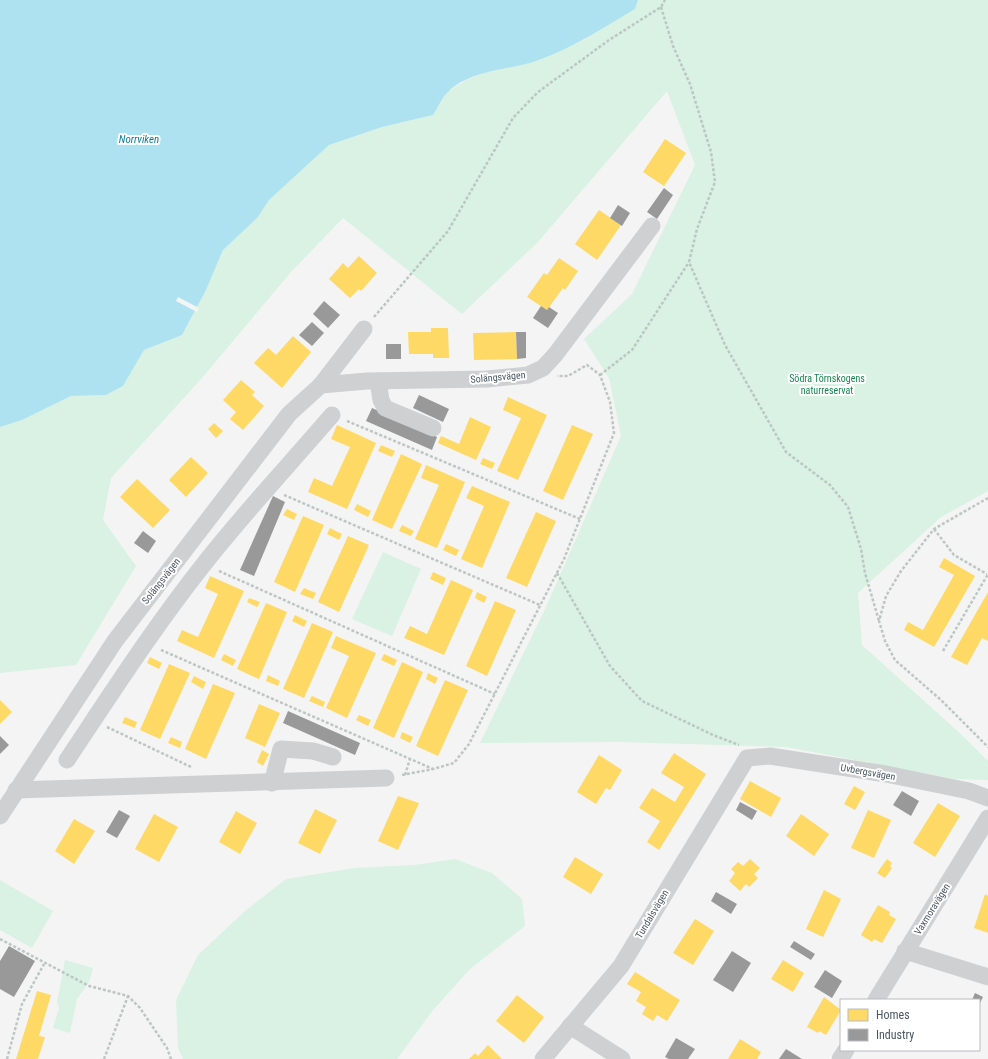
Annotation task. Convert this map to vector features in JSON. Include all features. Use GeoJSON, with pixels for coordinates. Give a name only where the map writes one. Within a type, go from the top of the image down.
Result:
{"type":"FeatureCollection","features":[{"type":"Feature","properties":{"kind":"street","name":"Solängsvägen"},"geometry":{"type":"LineString","coordinates":[[321,385],[378,381],[487,379],[528,375],[543,368],[555,355],[652,226]]}},
{"type":"Feature","properties":{"kind":"street","name":"Solängsvägen"},"geometry":{"type":"LineString","coordinates":[[0,816],[122,631],[289,414],[321,385],[364,329]]}},
{"type":"Feature","properties":{"kind":"street"},"geometry":{"type":"LineString","coordinates":[[378,381],[381,400],[385,408],[433,428]]}},
{"type":"Feature","properties":{"kind":"street"},"geometry":{"type":"LineString","coordinates":[[67,760],[144,643],[204,564],[267,487],[332,415]]}},
{"type":"Feature","properties":{"kind":"street"},"geometry":{"type":"LineString","coordinates":[[243,474],[267,487]]}},
{"type":"Feature","properties":{"kind":"street"},"geometry":{"type":"LineString","coordinates":[[182,554],[204,564]]}},
{"type":"Feature","properties":{"kind":"street"},"geometry":{"type":"LineString","coordinates":[[122,631],[144,643]]}},
{"type":"Feature","properties":{"kind":"street"},"geometry":{"type":"LineString","coordinates":[[272,783],[281,749],[312,751],[332,758]]}},
{"type":"Feature","properties":{"kind":"street","name":"Uvbergsvägen"},"geometry":{"type":"LineString","coordinates":[[744,752],[878,773],[969,791],[988,798]]}},
{"type":"Feature","properties":{"kind":"street","name":"Tundalsvägen"},"geometry":{"type":"LineString","coordinates":[[543,1059],[621,966],[744,752]]}},
{"type":"Feature","properties":{"kind":"street"},"geometry":{"type":"LineString","coordinates":[[16,790],[272,783],[386,778]]}},
{"type":"Feature","properties":{"kind":"street","name":"Vaxmoravägen"},"geometry":{"type":"LineString","coordinates":[[877,999],[988,818]]}},
{"type":"Feature","properties":{"kind":"street"},"geometry":{"type":"LineString","coordinates":[[905,951],[988,977]]}},
{"type":"Feature","properties":{"kind":"street"},"geometry":{"type":"LineString","coordinates":[[570,1026],[622,1059]]}},
{"type":"Feature","properties":{"kind":"path"},"geometry":{"type":"LineString","coordinates":[[364,329],[448,230],[514,118],[538,92],[609,40],[661,7],[665,0]]}},
{"type":"Feature","properties":{"kind":"path"},"geometry":{"type":"LineString","coordinates":[[600,375],[632,350],[690,262],[697,229],[715,182],[711,152],[690,84],[673,46],[661,7]]}},
{"type":"Feature","properties":{"kind":"path"},"geometry":{"type":"LineString","coordinates":[[690,262],[725,345],[786,452],[830,485],[848,507],[861,549],[865,573],[885,641],[895,660],[941,700],[988,747]]}},
{"type":"Feature","properties":{"kind":"path"},"geometry":{"type":"LineString","coordinates":[[386,778],[433,770],[454,762],[469,744],[557,573],[614,433],[610,402],[600,375],[587,365],[568,376],[528,375]]}},
{"type":"Feature","properties":{"kind":"path"},"geometry":{"type":"LineString","coordinates":[[332,415],[558,512],[580,519]]}},
{"type":"Feature","properties":{"kind":"path"},"geometry":{"type":"LineString","coordinates":[[267,487],[540,605]]}},
{"type":"Feature","properties":{"kind":"path"},"geometry":{"type":"LineString","coordinates":[[879,621],[886,596],[901,571],[934,529],[988,498]]}},
{"type":"Feature","properties":{"kind":"path"},"geometry":{"type":"LineString","coordinates":[[934,529],[954,555],[988,575],[943,651]]}},
{"type":"Feature","properties":{"kind":"path"},"geometry":{"type":"LineString","coordinates":[[204,564],[495,694]]}},
{"type":"Feature","properties":{"kind":"path"},"geometry":{"type":"LineString","coordinates":[[557,573],[610,666],[642,701],[713,735],[744,752]]}},
{"type":"Feature","properties":{"kind":"path"},"geometry":{"type":"LineString","coordinates":[[144,643],[433,770]]}},
{"type":"Feature","properties":{"kind":"path"},"geometry":{"type":"LineString","coordinates":[[93,721],[191,767],[195,785]]}},
{"type":"Feature","properties":{"kind":"path"},"geometry":{"type":"LineString","coordinates":[[405,775],[410,759]]}},
{"type":"Feature","properties":{"kind":"path"},"geometry":{"type":"LineString","coordinates":[[0,939],[44,964],[89,986],[128,996],[140,1008],[167,1048],[171,1059]]}},
{"type":"Feature","properties":{"kind":"path"},"geometry":{"type":"LineString","coordinates":[[7,1059],[22,1004],[44,964]]}},
{"type":"Feature","properties":{"kind":"path"},"geometry":{"type":"LineString","coordinates":[[104,1059],[128,996]]}},
{"type":"Feature","properties":{"kind":"green space","name":"Södra Törnskogens naturreservat"},"geometry":{"type":"Polygon","coordinates":[[[638,0],[988,0],[988,491],[941,517],[858,593],[862,645],[963,736],[988,761],[988,780],[955,779],[786,747],[619,742],[480,743],[546,607],[621,436],[609,378],[584,339],[632,294],[695,165],[667,91],[538,242],[462,314],[343,218],[291,272],[202,378],[111,478],[103,520],[136,566],[76,665],[0,673],[0,427],[22,420],[71,396],[106,395],[123,386],[144,350],[182,335],[206,290],[223,250],[258,217],[269,200],[329,145],[382,127],[433,115],[447,92],[468,79],[491,70],[535,61],[582,41],[635,9],[638,0]]]}},
{"type":"Feature","properties":{"kind":"green space"},"geometry":{"type":"Polygon","coordinates":[[[383,552],[421,569],[392,636],[352,619],[383,552]]]}},
{"type":"Feature","properties":{"kind":"green space"},"geometry":{"type":"Polygon","coordinates":[[[455,859],[492,873],[522,899],[525,926],[470,969],[433,1010],[397,1059],[183,1059],[178,1048],[176,1000],[198,955],[245,911],[286,879],[355,868],[414,865],[455,859]]]}},
{"type":"Feature","properties":{"kind":"green space"},"geometry":{"type":"Polygon","coordinates":[[[0,880],[53,911],[32,948],[0,930],[0,880]]]}},
{"type":"Feature","properties":{"kind":"green space"},"geometry":{"type":"Polygon","coordinates":[[[65,960],[93,968],[89,982],[77,999],[70,1033],[53,1028],[59,1008],[57,1002],[65,960]]]}},
{"type":"Feature","properties":{"kind":"water","name":"Norrviken"},"geometry":{"type":"Polygon","coordinates":[[[0,0],[638,0],[635,9],[587,38],[562,50],[536,61],[467,79],[446,94],[433,115],[382,127],[329,145],[269,200],[258,217],[223,250],[206,290],[182,335],[144,350],[123,386],[106,395],[71,396],[22,420],[0,427],[0,0]]]}},
{"type":"Feature","properties":{"kind":"pier"},"geometry":{"type":"Polygon","coordinates":[[[178,297],[199,308],[197,312],[176,301],[178,297]]]}},
{"type":"Feature","properties":{"kind":"building: Homes"},"geometry":{"type":"Polygon","coordinates":[[[665,139],[686,153],[664,186],[643,172],[665,139]]]}},
{"type":"Feature","properties":{"kind":"building: Homes"},"geometry":{"type":"Polygon","coordinates":[[[599,210],[621,225],[597,260],[575,244],[599,210]]]}},
{"type":"Feature","properties":{"kind":"building: Homes"},"geometry":{"type":"Polygon","coordinates":[[[359,256],[377,273],[361,291],[359,289],[350,298],[329,279],[343,263],[348,268],[359,256]]]}},
{"type":"Feature","properties":{"kind":"building: Homes"},"geometry":{"type":"Polygon","coordinates":[[[559,258],[578,271],[565,290],[563,288],[547,310],[527,297],[544,273],[547,275],[559,258]]]}},
{"type":"Feature","properties":{"kind":"building: Homes"},"geometry":{"type":"Polygon","coordinates":[[[431,328],[448,328],[449,358],[433,358],[433,354],[409,354],[408,332],[431,332],[431,328]]]}},
{"type":"Feature","properties":{"kind":"building: Homes"},"geometry":{"type":"Polygon","coordinates":[[[516,332],[517,359],[474,360],[473,333],[516,332]]]}},
{"type":"Feature","properties":{"kind":"building: Homes"},"geometry":{"type":"Polygon","coordinates":[[[293,336],[311,352],[282,388],[254,363],[268,348],[276,355],[293,336]]]}},
{"type":"Feature","properties":{"kind":"building: Homes"},"geometry":{"type":"Polygon","coordinates":[[[241,380],[255,392],[252,395],[264,406],[243,430],[230,419],[236,412],[223,400],[241,380]]]}},
{"type":"Feature","properties":{"kind":"building: Homes"},"geometry":{"type":"Polygon","coordinates":[[[508,397],[547,415],[518,480],[497,471],[521,418],[503,410],[508,397]]]}},
{"type":"Feature","properties":{"kind":"building: Homes"},"geometry":{"type":"Polygon","coordinates":[[[470,417],[491,427],[476,460],[438,443],[441,436],[459,444],[470,417]]]}},
{"type":"Feature","properties":{"kind":"building: Homes"},"geometry":{"type":"Polygon","coordinates":[[[214,423],[223,431],[216,438],[208,429],[214,423]]]}},
{"type":"Feature","properties":{"kind":"building: Homes"},"geometry":{"type":"Polygon","coordinates":[[[337,425],[376,443],[347,509],[308,492],[314,478],[332,486],[350,447],[331,439],[337,425]]]}},
{"type":"Feature","properties":{"kind":"building: Homes"},"geometry":{"type":"Polygon","coordinates":[[[572,425],[593,434],[563,500],[543,491],[572,425]]]}},
{"type":"Feature","properties":{"kind":"building: Homes"},"geometry":{"type":"Polygon","coordinates":[[[381,445],[395,451],[392,457],[378,451],[381,445]]]}},
{"type":"Feature","properties":{"kind":"building: Homes"},"geometry":{"type":"Polygon","coordinates":[[[401,454],[422,464],[392,529],[372,520],[401,454]]]}},
{"type":"Feature","properties":{"kind":"building: Homes"},"geometry":{"type":"Polygon","coordinates":[[[191,457],[208,473],[186,497],[169,480],[191,457]]]}},
{"type":"Feature","properties":{"kind":"building: Homes"},"geometry":{"type":"Polygon","coordinates":[[[483,458],[495,463],[492,469],[480,464],[483,458]]]}},
{"type":"Feature","properties":{"kind":"building: Homes"},"geometry":{"type":"Polygon","coordinates":[[[426,465],[465,482],[437,548],[415,539],[439,485],[421,478],[426,465]]]}},
{"type":"Feature","properties":{"kind":"building: Homes"},"geometry":{"type":"Polygon","coordinates":[[[137,479],[170,510],[153,528],[120,497],[137,479]]]}},
{"type":"Feature","properties":{"kind":"building: Homes"},"geometry":{"type":"Polygon","coordinates":[[[472,486],[510,502],[482,568],[461,559],[484,506],[466,498],[472,486]]]}},
{"type":"Feature","properties":{"kind":"building: Homes"},"geometry":{"type":"Polygon","coordinates":[[[357,504],[371,511],[368,517],[354,510],[357,504]]]}},
{"type":"Feature","properties":{"kind":"building: Homes"},"geometry":{"type":"Polygon","coordinates":[[[287,509],[297,514],[294,520],[283,515],[287,509]]]}},
{"type":"Feature","properties":{"kind":"building: Homes"},"geometry":{"type":"Polygon","coordinates":[[[536,512],[556,521],[527,587],[506,578],[536,512]]]}},
{"type":"Feature","properties":{"kind":"building: Homes"},"geometry":{"type":"Polygon","coordinates":[[[303,516],[324,525],[295,592],[274,582],[303,516]]]}},
{"type":"Feature","properties":{"kind":"building: Homes"},"geometry":{"type":"Polygon","coordinates":[[[402,525],[414,531],[411,536],[399,531],[402,525]]]}},
{"type":"Feature","properties":{"kind":"building: Homes"},"geometry":{"type":"Polygon","coordinates":[[[330,528],[342,534],[339,540],[327,534],[330,528]]]}},
{"type":"Feature","properties":{"kind":"building: Homes"},"geometry":{"type":"Polygon","coordinates":[[[348,536],[369,545],[339,612],[318,602],[348,536]]]}},
{"type":"Feature","properties":{"kind":"building: Homes"},"geometry":{"type":"Polygon","coordinates":[[[446,544],[459,550],[456,556],[443,550],[446,544]]]}},
{"type":"Feature","properties":{"kind":"building: Homes"},"geometry":{"type":"Polygon","coordinates":[[[944,558],[975,576],[934,647],[904,630],[908,622],[923,630],[954,575],[939,567],[944,558]]]}},
{"type":"Feature","properties":{"kind":"building: Homes"},"geometry":{"type":"Polygon","coordinates":[[[433,572],[446,578],[443,585],[430,579],[433,572]]]}},
{"type":"Feature","properties":{"kind":"building: Homes"},"geometry":{"type":"Polygon","coordinates":[[[210,576],[244,591],[214,658],[177,641],[182,630],[198,637],[218,594],[205,588],[210,576]]]}},
{"type":"Feature","properties":{"kind":"building: Homes"},"geometry":{"type":"Polygon","coordinates":[[[451,580],[473,590],[444,655],[404,638],[410,626],[427,634],[451,580]]]}},
{"type":"Feature","properties":{"kind":"building: Homes"},"geometry":{"type":"Polygon","coordinates":[[[304,588],[316,593],[313,599],[300,594],[304,588]]]}},
{"type":"Feature","properties":{"kind":"building: Homes"},"geometry":{"type":"Polygon","coordinates":[[[477,592],[487,597],[484,603],[475,598],[477,592]]]}},
{"type":"Feature","properties":{"kind":"building: Homes"},"geometry":{"type":"Polygon","coordinates":[[[988,592],[988,641],[982,638],[967,665],[951,657],[988,592]]]}},
{"type":"Feature","properties":{"kind":"building: Homes"},"geometry":{"type":"Polygon","coordinates":[[[249,598],[260,602],[257,607],[247,602],[249,598]]]}},
{"type":"Feature","properties":{"kind":"building: Homes"},"geometry":{"type":"Polygon","coordinates":[[[495,601],[516,610],[487,676],[466,666],[495,601]]]}},
{"type":"Feature","properties":{"kind":"building: Homes"},"geometry":{"type":"Polygon","coordinates":[[[266,603],[287,612],[259,679],[237,669],[266,603]]]}},
{"type":"Feature","properties":{"kind":"building: Homes"},"geometry":{"type":"Polygon","coordinates":[[[295,615],[307,621],[304,627],[292,621],[295,615]]]}},
{"type":"Feature","properties":{"kind":"building: Homes"},"geometry":{"type":"Polygon","coordinates":[[[312,623],[333,632],[304,698],[283,689],[312,623]]]}},
{"type":"Feature","properties":{"kind":"building: Homes"},"geometry":{"type":"Polygon","coordinates":[[[336,636],[376,653],[347,718],[326,708],[349,656],[331,648],[336,636]]]}},
{"type":"Feature","properties":{"kind":"building: Homes"},"geometry":{"type":"Polygon","coordinates":[[[224,654],[236,660],[233,666],[221,660],[224,654]]]}},
{"type":"Feature","properties":{"kind":"building: Homes"},"geometry":{"type":"Polygon","coordinates":[[[384,654],[397,660],[394,666],[381,660],[384,654]]]}},
{"type":"Feature","properties":{"kind":"building: Homes"},"geometry":{"type":"Polygon","coordinates":[[[150,657],[162,663],[159,669],[147,663],[150,657]]]}},
{"type":"Feature","properties":{"kind":"building: Homes"},"geometry":{"type":"Polygon","coordinates":[[[402,662],[423,672],[394,738],[373,728],[402,662]]]}},
{"type":"Feature","properties":{"kind":"building: Homes"},"geometry":{"type":"Polygon","coordinates":[[[169,664],[190,673],[160,739],[140,730],[169,664]]]}},
{"type":"Feature","properties":{"kind":"building: Homes"},"geometry":{"type":"Polygon","coordinates":[[[428,673],[438,678],[435,684],[426,679],[428,673]]]}},
{"type":"Feature","properties":{"kind":"building: Homes"},"geometry":{"type":"Polygon","coordinates":[[[268,675],[280,681],[278,686],[266,681],[268,675]]]}},
{"type":"Feature","properties":{"kind":"building: Homes"},"geometry":{"type":"Polygon","coordinates":[[[194,676],[206,682],[203,689],[191,682],[194,676]]]}},
{"type":"Feature","properties":{"kind":"building: Homes"},"geometry":{"type":"Polygon","coordinates":[[[445,680],[468,690],[438,756],[416,746],[445,680]]]}},
{"type":"Feature","properties":{"kind":"building: Homes"},"geometry":{"type":"Polygon","coordinates":[[[213,684],[235,693],[206,759],[185,749],[213,684]]]}},
{"type":"Feature","properties":{"kind":"building: Homes"},"geometry":{"type":"Polygon","coordinates":[[[312,696],[325,702],[323,707],[309,701],[312,696]]]}},
{"type":"Feature","properties":{"kind":"building: Homes"},"geometry":{"type":"Polygon","coordinates":[[[0,700],[12,712],[0,724],[0,700]]]}},
{"type":"Feature","properties":{"kind":"building: Homes"},"geometry":{"type":"Polygon","coordinates":[[[259,704],[280,713],[265,747],[245,738],[259,704]]]}},
{"type":"Feature","properties":{"kind":"building: Homes"},"geometry":{"type":"Polygon","coordinates":[[[359,715],[371,720],[368,726],[356,720],[359,715]]]}},
{"type":"Feature","properties":{"kind":"building: Homes"},"geometry":{"type":"Polygon","coordinates":[[[125,717],[137,722],[135,728],[122,723],[125,717]]]}},
{"type":"Feature","properties":{"kind":"building: Homes"},"geometry":{"type":"Polygon","coordinates":[[[402,732],[413,737],[410,743],[400,738],[402,732]]]}},
{"type":"Feature","properties":{"kind":"building: Homes"},"geometry":{"type":"Polygon","coordinates":[[[171,737],[182,742],[180,748],[168,743],[171,737]]]}},
{"type":"Feature","properties":{"kind":"building: Homes"},"geometry":{"type":"Polygon","coordinates":[[[262,750],[269,754],[263,766],[257,762],[262,750]]]}},
{"type":"Feature","properties":{"kind":"building: Homes"},"geometry":{"type":"Polygon","coordinates":[[[674,753],[706,774],[659,850],[647,842],[660,821],[639,808],[652,788],[675,802],[684,787],[661,773],[674,753]]]}},
{"type":"Feature","properties":{"kind":"building: Homes"},"geometry":{"type":"Polygon","coordinates":[[[599,755],[622,770],[610,790],[606,788],[596,804],[577,792],[599,755]]]}},
{"type":"Feature","properties":{"kind":"building: Homes"},"geometry":{"type":"Polygon","coordinates":[[[750,781],[781,798],[771,817],[740,799],[750,781]]]}},
{"type":"Feature","properties":{"kind":"building: Homes"},"geometry":{"type":"Polygon","coordinates":[[[854,786],[865,792],[855,810],[844,804],[854,786]]]}},
{"type":"Feature","properties":{"kind":"building: Homes"},"geometry":{"type":"Polygon","coordinates":[[[398,796],[419,803],[398,850],[378,841],[398,796]]]}},
{"type":"Feature","properties":{"kind":"building: Homes"},"geometry":{"type":"Polygon","coordinates":[[[938,803],[960,816],[935,857],[913,843],[938,803]]]}},
{"type":"Feature","properties":{"kind":"building: Homes"},"geometry":{"type":"Polygon","coordinates":[[[315,809],[337,820],[320,854],[298,843],[315,809]]]}},
{"type":"Feature","properties":{"kind":"building: Homes"},"geometry":{"type":"Polygon","coordinates":[[[868,810],[891,820],[874,858],[851,848],[868,810]]]}},
{"type":"Feature","properties":{"kind":"building: Homes"},"geometry":{"type":"Polygon","coordinates":[[[236,811],[257,823],[240,854],[219,842],[236,811]]]}},
{"type":"Feature","properties":{"kind":"building: Homes"},"geometry":{"type":"Polygon","coordinates":[[[154,814],[178,827],[159,862],[135,849],[154,814]]]}},
{"type":"Feature","properties":{"kind":"building: Homes"},"geometry":{"type":"Polygon","coordinates":[[[801,814],[829,834],[814,856],[786,836],[801,814]]]}},
{"type":"Feature","properties":{"kind":"building: Homes"},"geometry":{"type":"Polygon","coordinates":[[[74,819],[95,831],[74,864],[55,851],[74,819]]]}},
{"type":"Feature","properties":{"kind":"building: Homes"},"geometry":{"type":"Polygon","coordinates":[[[575,857],[603,874],[591,894],[563,877],[575,857]]]}},
{"type":"Feature","properties":{"kind":"building: Homes"},"geometry":{"type":"Polygon","coordinates":[[[750,859],[760,868],[754,874],[758,878],[749,887],[746,884],[740,891],[729,881],[735,873],[731,869],[738,862],[743,866],[750,859]]]}},
{"type":"Feature","properties":{"kind":"building: Homes"},"geometry":{"type":"Polygon","coordinates":[[[887,859],[892,863],[890,866],[892,868],[885,878],[877,873],[887,859]]]}},
{"type":"Feature","properties":{"kind":"building: Homes"},"geometry":{"type":"Polygon","coordinates":[[[824,890],[841,899],[823,937],[806,929],[824,890]]]}},
{"type":"Feature","properties":{"kind":"building: Homes"},"geometry":{"type":"Polygon","coordinates":[[[985,894],[988,896],[988,933],[974,928],[985,894]]]}},
{"type":"Feature","properties":{"kind":"building: Homes"},"geometry":{"type":"Polygon","coordinates":[[[878,905],[890,912],[889,915],[896,919],[882,943],[874,939],[872,942],[861,935],[878,905]]]}},
{"type":"Feature","properties":{"kind":"building: Homes"},"geometry":{"type":"Polygon","coordinates":[[[695,919],[714,931],[693,965],[673,953],[695,919]]]}},
{"type":"Feature","properties":{"kind":"building: Homes"},"geometry":{"type":"Polygon","coordinates":[[[783,960],[804,973],[793,992],[771,979],[783,960]]]}},
{"type":"Feature","properties":{"kind":"building: Homes"},"geometry":{"type":"Polygon","coordinates":[[[635,972],[680,1000],[667,1021],[657,1015],[653,1021],[642,1014],[646,1007],[636,1001],[641,992],[627,984],[635,972]]]}},
{"type":"Feature","properties":{"kind":"building: Homes"},"geometry":{"type":"Polygon","coordinates":[[[37,991],[51,995],[39,1036],[45,1037],[38,1059],[16,1059],[37,991]]]}},
{"type":"Feature","properties":{"kind":"building: Homes"},"geometry":{"type":"Polygon","coordinates":[[[517,995],[544,1017],[524,1043],[496,1021],[517,995]]]}},
{"type":"Feature","properties":{"kind":"building: Homes"},"geometry":{"type":"Polygon","coordinates":[[[824,997],[840,1009],[826,1035],[819,1031],[818,1033],[807,1027],[824,997]]]}},
{"type":"Feature","properties":{"kind":"building: Homes"},"geometry":{"type":"Polygon","coordinates":[[[740,1039],[761,1052],[757,1059],[728,1059],[740,1039]]]}},
{"type":"Feature","properties":{"kind":"building: Homes"},"geometry":{"type":"Polygon","coordinates":[[[488,1045],[502,1059],[469,1059],[475,1053],[478,1056],[488,1045]]]}},
{"type":"Feature","properties":{"kind":"building: Industry"},"geometry":{"type":"Polygon","coordinates":[[[664,188],[673,195],[657,219],[647,212],[664,188]]]}},
{"type":"Feature","properties":{"kind":"building: Industry"},"geometry":{"type":"Polygon","coordinates":[[[618,205],[630,213],[622,226],[610,218],[618,205]]]}},
{"type":"Feature","properties":{"kind":"building: Industry"},"geometry":{"type":"Polygon","coordinates":[[[324,301],[340,315],[328,328],[313,314],[324,301]]]}},
{"type":"Feature","properties":{"kind":"building: Industry"},"geometry":{"type":"Polygon","coordinates":[[[541,306],[547,310],[549,307],[558,313],[548,328],[533,318],[541,306]]]}},
{"type":"Feature","properties":{"kind":"building: Industry"},"geometry":{"type":"Polygon","coordinates":[[[312,322],[324,333],[312,346],[299,335],[312,322]]]}},
{"type":"Feature","properties":{"kind":"building: Industry"},"geometry":{"type":"Polygon","coordinates":[[[516,332],[526,332],[526,358],[517,359],[516,332]]]}},
{"type":"Feature","properties":{"kind":"building: Industry"},"geometry":{"type":"Polygon","coordinates":[[[386,344],[401,344],[401,359],[386,359],[386,344]]]}},
{"type":"Feature","properties":{"kind":"building: Industry"},"geometry":{"type":"Polygon","coordinates":[[[419,395],[449,409],[443,422],[413,408],[419,395]]]}},
{"type":"Feature","properties":{"kind":"building: Industry"},"geometry":{"type":"Polygon","coordinates":[[[372,408],[437,437],[432,450],[366,421],[372,408]]]}},
{"type":"Feature","properties":{"kind":"building: Industry"},"geometry":{"type":"Polygon","coordinates":[[[273,496],[285,502],[254,576],[240,570],[273,496]]]}},
{"type":"Feature","properties":{"kind":"building: Industry"},"geometry":{"type":"Polygon","coordinates":[[[143,531],[156,541],[148,553],[134,543],[143,531]]]}},
{"type":"Feature","properties":{"kind":"building: Industry"},"geometry":{"type":"Polygon","coordinates":[[[288,711],[360,743],[355,755],[283,723],[288,711]]]}},
{"type":"Feature","properties":{"kind":"building: Industry"},"geometry":{"type":"Polygon","coordinates":[[[0,736],[9,745],[0,754],[0,736]]]}},
{"type":"Feature","properties":{"kind":"building: Industry"},"geometry":{"type":"Polygon","coordinates":[[[902,791],[919,801],[911,816],[893,805],[902,791]]]}},
{"type":"Feature","properties":{"kind":"building: Industry"},"geometry":{"type":"Polygon","coordinates":[[[740,802],[757,811],[752,820],[736,810],[740,802]]]}},
{"type":"Feature","properties":{"kind":"building: Industry"},"geometry":{"type":"Polygon","coordinates":[[[119,810],[130,816],[117,838],[106,832],[119,810]]]}},
{"type":"Feature","properties":{"kind":"building: Industry"},"geometry":{"type":"Polygon","coordinates":[[[716,892],[737,904],[731,914],[711,901],[716,892]]]}},
{"type":"Feature","properties":{"kind":"building: Industry"},"geometry":{"type":"Polygon","coordinates":[[[794,941],[815,954],[811,960],[790,947],[794,941]]]}},
{"type":"Feature","properties":{"kind":"building: Industry"},"geometry":{"type":"Polygon","coordinates":[[[9,946],[35,961],[14,997],[0,989],[0,961],[9,946]]]}},
{"type":"Feature","properties":{"kind":"building: Industry"},"geometry":{"type":"Polygon","coordinates":[[[732,951],[751,963],[733,992],[713,980],[732,951]]]}},
{"type":"Feature","properties":{"kind":"building: Industry"},"geometry":{"type":"Polygon","coordinates":[[[825,970],[842,981],[832,998],[814,987],[825,970]]]}},
{"type":"Feature","properties":{"kind":"building: Industry"},"geometry":{"type":"Polygon","coordinates":[[[975,993],[983,997],[980,1003],[980,999],[972,999],[975,993]]]}},
{"type":"Feature","properties":{"kind":"building: Industry"},"geometry":{"type":"Polygon","coordinates":[[[676,1038],[695,1049],[688,1059],[669,1059],[665,1057],[676,1038]]]}},
{"type":"Feature","properties":{"kind":"building: Industry"},"geometry":{"type":"Polygon","coordinates":[[[786,1049],[802,1059],[779,1059],[786,1049]]]}}]}
